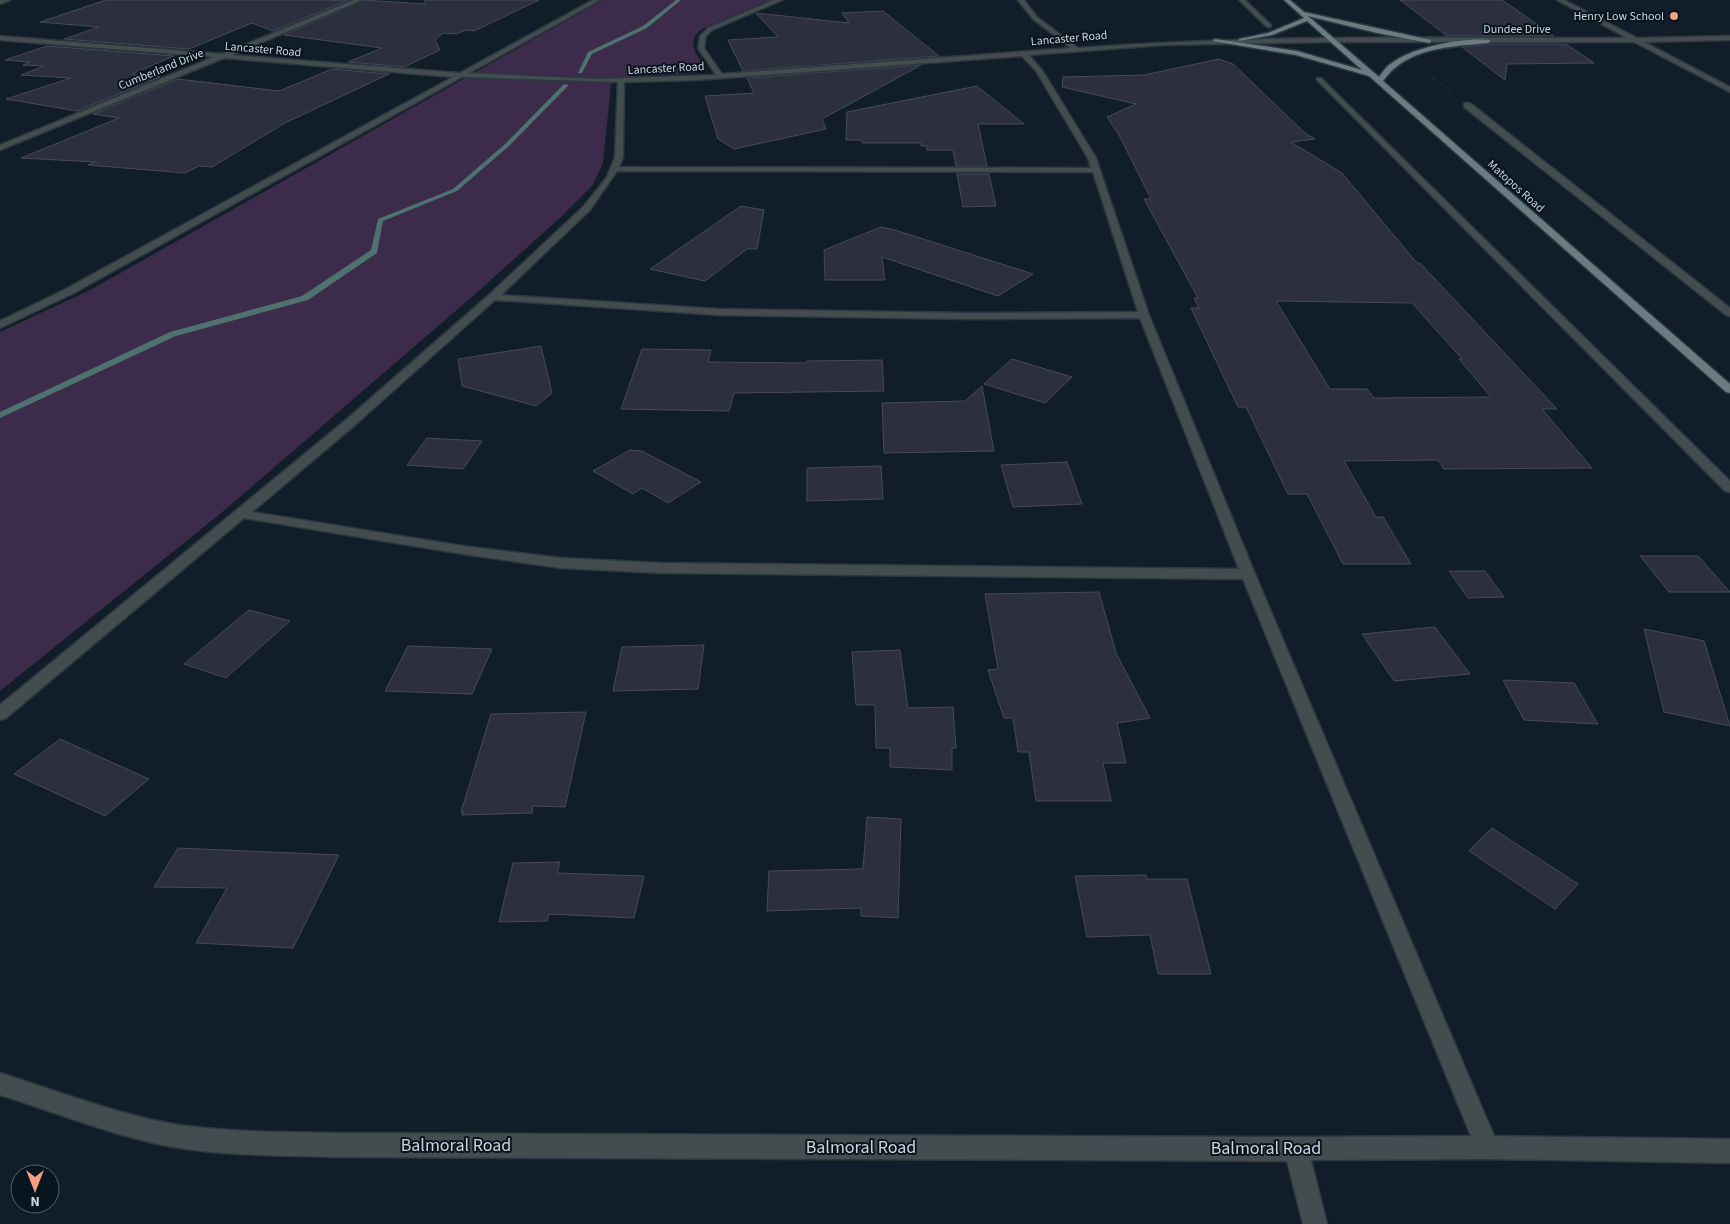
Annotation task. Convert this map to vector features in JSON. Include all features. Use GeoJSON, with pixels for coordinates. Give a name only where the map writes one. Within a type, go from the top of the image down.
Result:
{"type":"FeatureCollection","features":[{"type":"Feature","properties":{"kind":"main road","name":"Matopos Road"},"geometry":{"type":"LineString","coordinates":[[1286,0],[1730,390]]}},
{"type":"Feature","properties":{"kind":"main road"},"geometry":{"type":"LineString","coordinates":[[1301,12],[1378,31],[1430,40]]}},
{"type":"Feature","properties":{"kind":"main road"},"geometry":{"type":"LineString","coordinates":[[1239,41],[1270,34],[1308,18]]}},
{"type":"Feature","properties":{"kind":"main road"},"geometry":{"type":"LineString","coordinates":[[1215,41],[1297,53],[1370,74]]}},
{"type":"Feature","properties":{"kind":"main road"},"geometry":{"type":"LineString","coordinates":[[1379,82],[1391,66],[1406,57],[1427,50],[1488,41]]}},
{"type":"Feature","properties":{"kind":"street"},"geometry":{"type":"LineString","coordinates":[[0,2],[7,0]]}},
{"type":"Feature","properties":{"kind":"street","name":"Cumberland Drive"},"geometry":{"type":"LineString","coordinates":[[0,148],[359,0]]}},
{"type":"Feature","properties":{"kind":"street"},"geometry":{"type":"LineString","coordinates":[[0,325],[68,292],[458,75],[597,0]]}},
{"type":"Feature","properties":{"kind":"street"},"geometry":{"type":"LineString","coordinates":[[720,76],[701,48],[703,36],[710,29],[779,0]]}},
{"type":"Feature","properties":{"kind":"street"},"geometry":{"type":"LineString","coordinates":[[1021,0],[1035,18],[1075,48]]}},
{"type":"Feature","properties":{"kind":"street"},"geometry":{"type":"LineString","coordinates":[[1242,0],[1270,26]]}},
{"type":"Feature","properties":{"kind":"street"},"geometry":{"type":"LineString","coordinates":[[1560,0],[1730,90]]}},
{"type":"Feature","properties":{"kind":"street","name":"Lancaster Road"},"geometry":{"type":"LineString","coordinates":[[0,38],[458,75],[621,81],[720,76],[1075,48],[1215,41],[1333,40]]}},
{"type":"Feature","properties":{"kind":"street","name":"Dundee Drive"},"geometry":{"type":"LineString","coordinates":[[1333,40],[1488,41],[1730,38]]}},
{"type":"Feature","properties":{"kind":"street"},"geometry":{"type":"LineString","coordinates":[[1024,53],[1039,70],[1092,158],[1144,314],[1248,574],[1487,1147]]}},
{"type":"Feature","properties":{"kind":"street"},"geometry":{"type":"LineString","coordinates":[[1320,79],[1730,488]]}},
{"type":"Feature","properties":{"kind":"street"},"geometry":{"type":"LineString","coordinates":[[0,714],[358,415],[494,297],[587,208],[605,187],[616,169],[621,81]]}},
{"type":"Feature","properties":{"kind":"street"},"geometry":{"type":"LineString","coordinates":[[1467,105],[1730,313]]}},
{"type":"Feature","properties":{"kind":"street"},"geometry":{"type":"LineString","coordinates":[[616,169],[1096,170]]}},
{"type":"Feature","properties":{"kind":"street"},"geometry":{"type":"LineString","coordinates":[[494,297],[719,312],[970,316],[1144,314]]}},
{"type":"Feature","properties":{"kind":"street"},"geometry":{"type":"LineString","coordinates":[[241,514],[463,550],[561,563],[660,568],[1248,574]]}},
{"type":"Feature","properties":{"kind":"street","name":"Balmoral Road"},"geometry":{"type":"LineString","coordinates":[[0,1084],[144,1129],[185,1137],[228,1142],[334,1145],[1296,1149],[1487,1147],[1730,1151]]}},
{"type":"Feature","properties":{"kind":"street"},"geometry":{"type":"LineString","coordinates":[[1296,1149],[1315,1224]]}},
{"type":"Feature","properties":{"kind":"shaded area"},"geometry":{"type":"Polygon","coordinates":[[[603,0],[770,0],[702,29],[697,34],[693,44],[694,49],[706,69],[696,73],[636,76],[611,84],[603,163],[593,185],[561,217],[473,296],[220,514],[0,691],[0,332],[92,289],[603,0]]]}},
{"type":"Feature","properties":{"kind":"building"},"geometry":{"type":"Polygon","coordinates":[[[106,0],[349,0],[273,31],[252,23],[189,49],[64,39],[99,27],[40,22],[106,0]]]}},
{"type":"Feature","properties":{"kind":"building"},"geometry":{"type":"Polygon","coordinates":[[[364,0],[425,4],[425,0],[539,0],[474,31],[466,30],[456,34],[443,33],[435,40],[440,50],[404,67],[348,62],[382,48],[284,35],[364,0]]]}},
{"type":"Feature","properties":{"kind":"building"},"geometry":{"type":"Polygon","coordinates":[[[1400,0],[1502,0],[1554,36],[1447,36],[1400,0]]]}},
{"type":"Feature","properties":{"kind":"building"},"geometry":{"type":"Polygon","coordinates":[[[883,11],[939,56],[743,71],[728,40],[778,37],[756,13],[849,23],[842,13],[883,11]]]}},
{"type":"Feature","properties":{"kind":"building"},"geometry":{"type":"Polygon","coordinates":[[[1490,44],[1566,44],[1594,63],[1507,64],[1505,80],[1462,47],[1490,44]]]}},
{"type":"Feature","properties":{"kind":"building"},"geometry":{"type":"Polygon","coordinates":[[[47,46],[174,56],[132,74],[160,77],[77,111],[6,99],[71,78],[21,75],[44,66],[23,65],[30,62],[5,60],[47,46]]]}},
{"type":"Feature","properties":{"kind":"building"},"geometry":{"type":"Polygon","coordinates":[[[1219,59],[1233,64],[1305,133],[1315,139],[1291,142],[1342,173],[1417,263],[1420,263],[1557,409],[1542,409],[1592,468],[1444,469],[1438,460],[1344,461],[1376,517],[1383,517],[1411,564],[1343,564],[1307,494],[1288,494],[1246,407],[1238,407],[1191,308],[1199,308],[1194,298],[1198,298],[1144,199],[1151,199],[1119,135],[1107,117],[1136,104],[1062,87],[1063,77],[1144,75],[1219,59]],[[1276,301],[1330,389],[1367,389],[1374,398],[1491,397],[1459,359],[1462,359],[1412,303],[1276,301]]]}},
{"type":"Feature","properties":{"kind":"building"},"geometry":{"type":"Polygon","coordinates":[[[921,65],[822,119],[826,129],[734,149],[718,139],[705,96],[754,93],[747,78],[921,65]]]}},
{"type":"Feature","properties":{"kind":"building"},"geometry":{"type":"Polygon","coordinates":[[[332,69],[389,74],[285,123],[212,167],[199,166],[185,173],[88,165],[95,162],[21,158],[119,118],[93,114],[178,79],[279,91],[332,69]]]}},
{"type":"Feature","properties":{"kind":"building"},"geometry":{"type":"Polygon","coordinates":[[[977,86],[1024,124],[978,124],[987,166],[956,166],[953,150],[927,150],[927,146],[921,146],[921,143],[862,143],[862,140],[846,140],[847,112],[977,86]]]}},
{"type":"Feature","properties":{"kind":"building"},"geometry":{"type":"Polygon","coordinates":[[[957,174],[989,174],[996,206],[963,207],[957,174]]]}},
{"type":"Feature","properties":{"kind":"building"},"geometry":{"type":"Polygon","coordinates":[[[741,206],[764,210],[757,249],[747,249],[705,281],[650,269],[741,206]]]}},
{"type":"Feature","properties":{"kind":"building"},"geometry":{"type":"Polygon","coordinates":[[[881,227],[1033,274],[998,296],[882,257],[885,280],[825,280],[824,250],[881,227]]]}},
{"type":"Feature","properties":{"kind":"building"},"geometry":{"type":"Polygon","coordinates":[[[541,346],[552,393],[536,406],[462,386],[458,359],[541,346]]]}},
{"type":"Feature","properties":{"kind":"building"},"geometry":{"type":"Polygon","coordinates":[[[642,349],[711,350],[708,362],[806,363],[807,361],[882,360],[884,391],[734,393],[729,411],[621,409],[642,349]]]}},
{"type":"Feature","properties":{"kind":"building"},"geometry":{"type":"Polygon","coordinates":[[[1012,359],[1072,377],[1045,403],[984,384],[1012,359]]]}},
{"type":"Feature","properties":{"kind":"building"},"geometry":{"type":"Polygon","coordinates":[[[982,386],[994,451],[884,453],[882,403],[965,401],[982,386]]]}},
{"type":"Feature","properties":{"kind":"building"},"geometry":{"type":"Polygon","coordinates":[[[427,438],[482,441],[463,469],[407,465],[427,438]]]}},
{"type":"Feature","properties":{"kind":"building"},"geometry":{"type":"Polygon","coordinates":[[[630,450],[642,451],[701,482],[668,503],[642,488],[633,494],[593,471],[630,450]]]}},
{"type":"Feature","properties":{"kind":"building"},"geometry":{"type":"Polygon","coordinates":[[[1067,462],[1082,504],[1013,507],[1001,465],[1067,462]]]}},
{"type":"Feature","properties":{"kind":"building"},"geometry":{"type":"Polygon","coordinates":[[[881,466],[883,499],[807,501],[807,468],[881,466]]]}},
{"type":"Feature","properties":{"kind":"building"},"geometry":{"type":"Polygon","coordinates":[[[1640,556],[1698,556],[1730,592],[1669,592],[1640,556]]]}},
{"type":"Feature","properties":{"kind":"building"},"geometry":{"type":"Polygon","coordinates":[[[1449,571],[1485,571],[1504,597],[1468,598],[1449,571]]]}},
{"type":"Feature","properties":{"kind":"building"},"geometry":{"type":"Polygon","coordinates":[[[1099,592],[1116,653],[1150,718],[1117,723],[1126,763],[1103,763],[1111,801],[1036,801],[1029,752],[1018,752],[1013,718],[1004,718],[988,670],[998,669],[985,594],[1099,592]]]}},
{"type":"Feature","properties":{"kind":"building"},"geometry":{"type":"Polygon","coordinates":[[[249,610],[290,621],[226,678],[184,664],[249,610]]]}},
{"type":"Feature","properties":{"kind":"building"},"geometry":{"type":"Polygon","coordinates":[[[1435,627],[1470,674],[1394,681],[1362,634],[1435,627]]]}},
{"type":"Feature","properties":{"kind":"building"},"geometry":{"type":"Polygon","coordinates":[[[1644,629],[1704,641],[1730,726],[1664,712],[1644,629]]]}},
{"type":"Feature","properties":{"kind":"building"},"geometry":{"type":"Polygon","coordinates":[[[704,645],[698,689],[613,691],[622,647],[704,645]]]}},
{"type":"Feature","properties":{"kind":"building"},"geometry":{"type":"Polygon","coordinates":[[[408,646],[492,649],[472,694],[385,691],[408,646]]]}},
{"type":"Feature","properties":{"kind":"building"},"geometry":{"type":"Polygon","coordinates":[[[900,650],[908,708],[953,707],[956,748],[952,748],[952,770],[890,767],[890,748],[876,748],[875,705],[856,705],[852,652],[900,650]]]}},
{"type":"Feature","properties":{"kind":"building"},"geometry":{"type":"Polygon","coordinates":[[[1503,680],[1574,683],[1598,724],[1524,720],[1503,680]]]}},
{"type":"Feature","properties":{"kind":"building"},"geometry":{"type":"Polygon","coordinates":[[[586,712],[565,807],[533,806],[532,813],[462,815],[463,812],[461,812],[491,714],[586,712]]]}},
{"type":"Feature","properties":{"kind":"building"},"geometry":{"type":"Polygon","coordinates":[[[60,739],[149,779],[105,816],[14,774],[60,739]]]}},
{"type":"Feature","properties":{"kind":"building"},"geometry":{"type":"Polygon","coordinates":[[[867,817],[901,819],[898,918],[861,916],[861,908],[767,911],[769,871],[863,869],[867,817]]]}},
{"type":"Feature","properties":{"kind":"building"},"geometry":{"type":"Polygon","coordinates":[[[1492,828],[1578,884],[1555,909],[1469,851],[1492,828]]]}},
{"type":"Feature","properties":{"kind":"building"},"geometry":{"type":"Polygon","coordinates":[[[178,848],[339,855],[293,948],[196,943],[227,888],[154,887],[178,848]]]}},
{"type":"Feature","properties":{"kind":"building"},"geometry":{"type":"Polygon","coordinates":[[[560,862],[557,873],[644,876],[634,918],[549,914],[547,921],[499,922],[513,863],[560,862]]]}},
{"type":"Feature","properties":{"kind":"building"},"geometry":{"type":"Polygon","coordinates":[[[1146,875],[1147,879],[1187,879],[1211,974],[1158,974],[1150,935],[1087,937],[1075,876],[1146,875]]]}},
{"type":"Feature","properties":{"kind":"waterway"},"geometry":{"type":"LineString","coordinates":[[580,72],[590,53],[645,27],[679,0]]}},
{"type":"Feature","properties":{"kind":"waterway"},"geometry":{"type":"LineString","coordinates":[[0,415],[173,334],[305,298],[374,251],[380,220],[455,190],[507,145],[566,85]]}},
{"type":"Feature","properties":{"kind":"place","name":"Henry Low School"},"geometry":{"type":"Point","coordinates":[1674,16]}}]}
